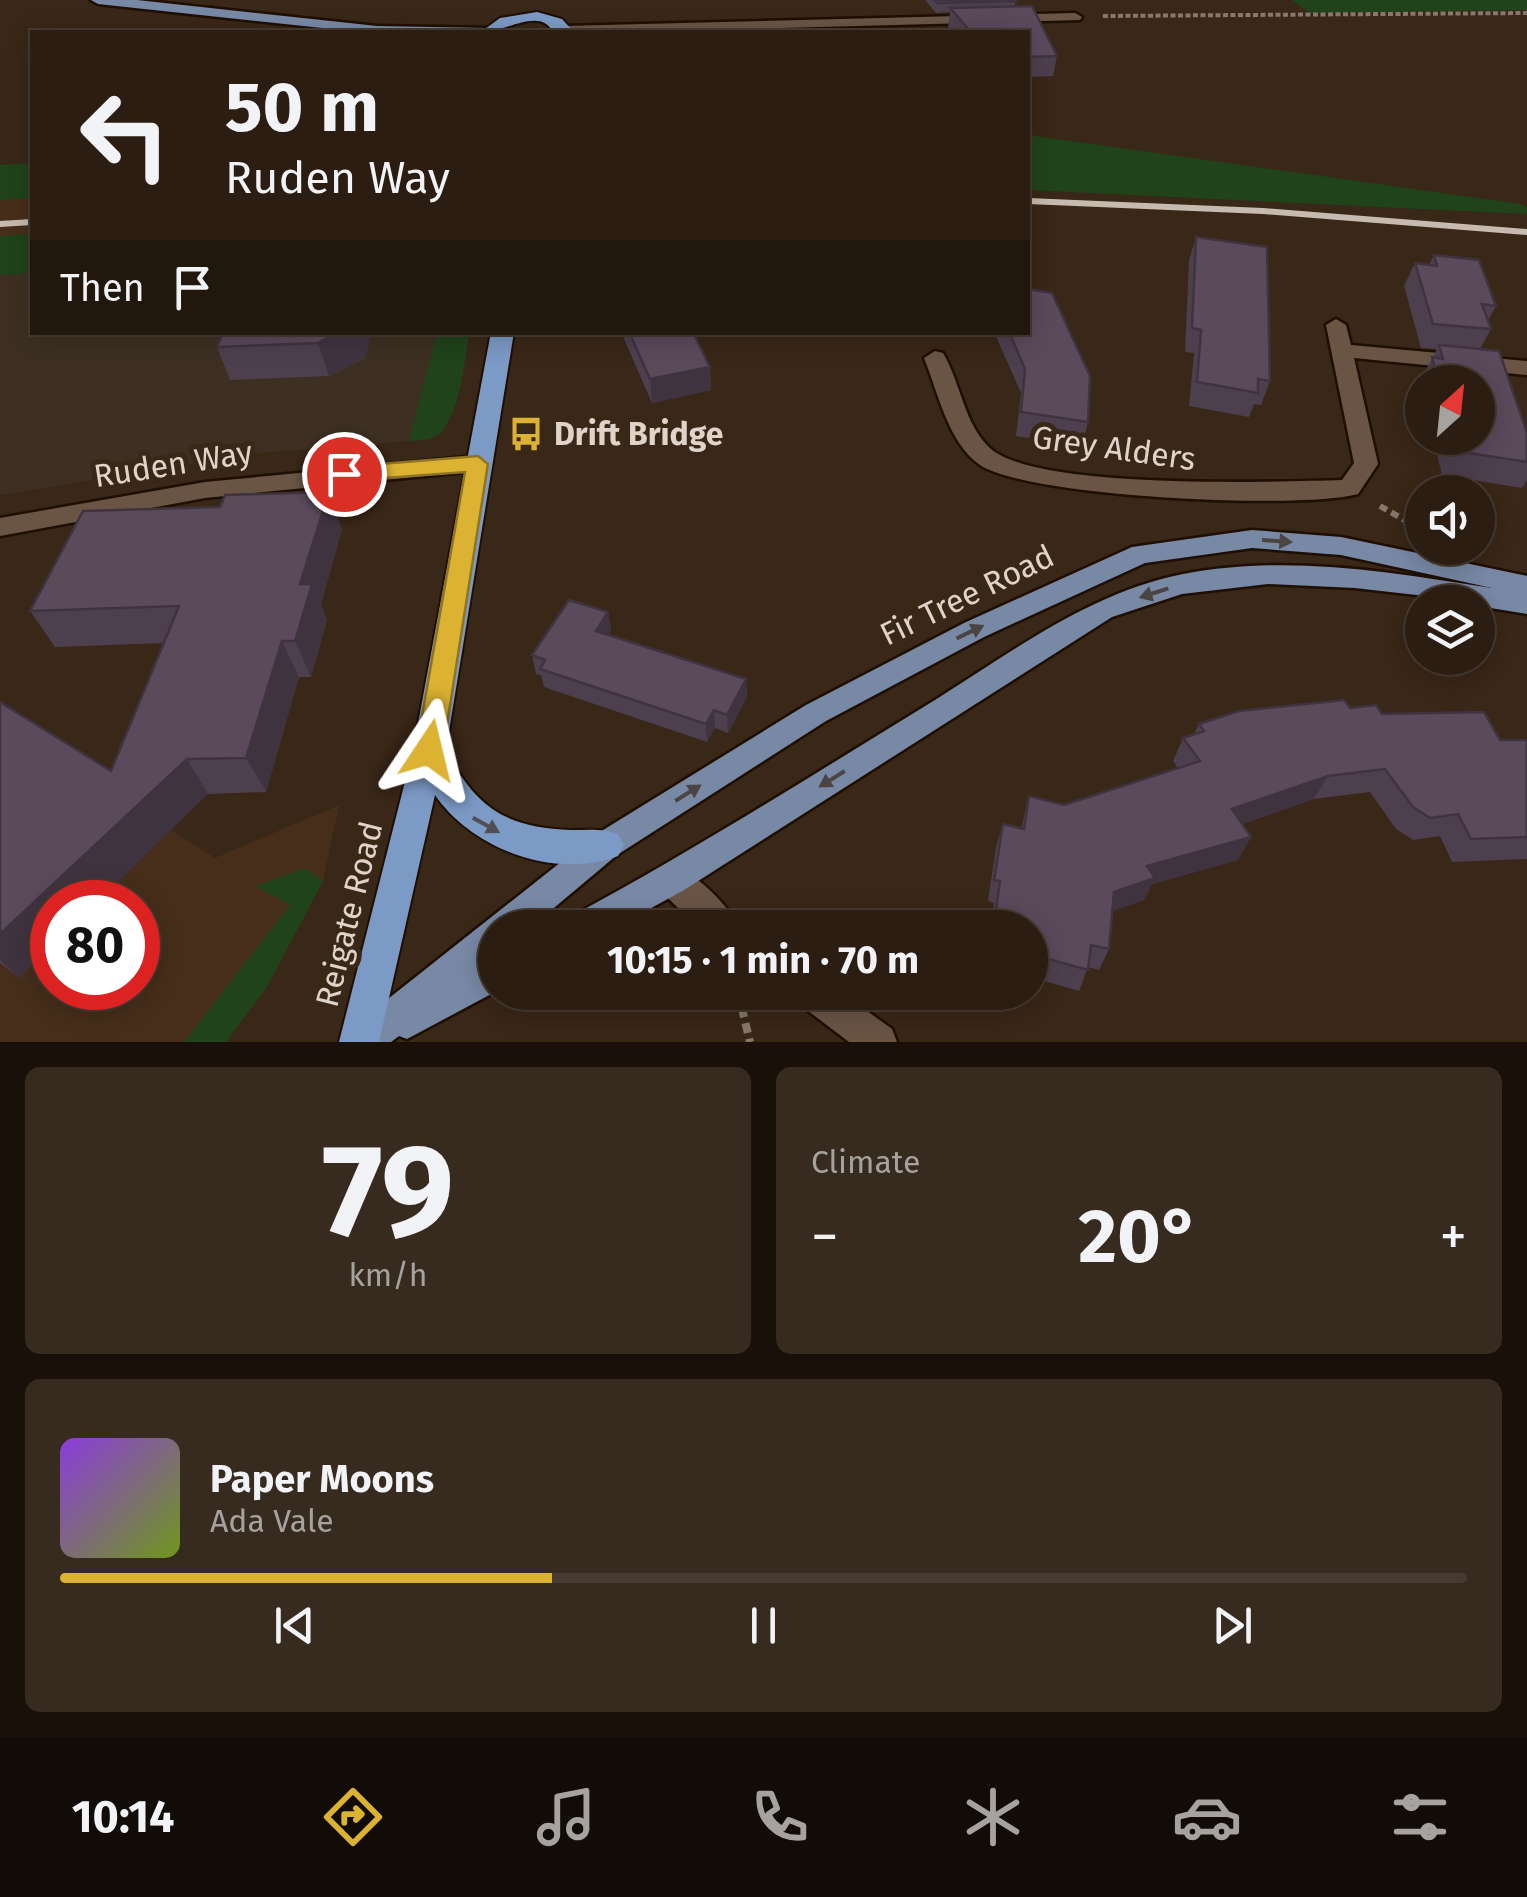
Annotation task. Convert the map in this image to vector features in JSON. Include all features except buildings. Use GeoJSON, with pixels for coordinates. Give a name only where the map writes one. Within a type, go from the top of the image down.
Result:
{"type":"FeatureCollection","features":[{"type":"Feature","properties":{"kind":"highway"},"geometry":{"type":"LineString","coordinates":[[532,16],[544,0]]}},
{"type":"Feature","properties":{"kind":"highway"},"geometry":{"type":"LineString","coordinates":[[491,30],[504,20],[532,16],[556,20],[562,30]]}},
{"type":"Feature","properties":{"kind":"highway","name":"Reigate Road"},"geometry":{"type":"LineString","coordinates":[[363,1042],[429,750],[502,335]]}},
{"type":"Feature","properties":{"kind":"highway"},"geometry":{"type":"LineString","coordinates":[[429,750],[446,789],[474,820],[504,834],[554,848],[606,845]]}},
{"type":"Feature","properties":{"kind":"main road"},"geometry":{"type":"LineString","coordinates":[[98,0],[376,30]]}},
{"type":"Feature","properties":{"kind":"main road","name":"Fir Tree Road"},"geometry":{"type":"LineString","coordinates":[[526,910],[606,845],[816,713],[974,630],[1141,554],[1252,539],[1341,546],[1527,586]]}},
{"type":"Feature","properties":{"kind":"main road"},"geometry":{"type":"LineString","coordinates":[[615,910],[672,879],[1102,610],[1181,584],[1261,574],[1374,580],[1527,604]]}},
{"type":"Feature","properties":{"kind":"main road"},"geometry":{"type":"LineString","coordinates":[[363,1042],[478,949]]}},
{"type":"Feature","properties":{"kind":"main road"},"geometry":{"type":"LineString","coordinates":[[363,1042],[478,983]]}},
{"type":"Feature","properties":{"kind":"street"},"geometry":{"type":"LineString","coordinates":[[597,30],[1075,16]]}},
{"type":"Feature","properties":{"kind":"street"},"geometry":{"type":"LineString","coordinates":[[1336,325],[1366,464],[1349,488]]}},
{"type":"Feature","properties":{"kind":"street"},"geometry":{"type":"LineString","coordinates":[[1344,351],[1527,368]]}},
{"type":"Feature","properties":{"kind":"street","name":"Grey Alders"},"geometry":{"type":"LineString","coordinates":[[935,358],[973,446],[989,460],[1088,483],[1207,494],[1349,488]]}},
{"type":"Feature","properties":{"kind":"street","name":"Ruden Way"},"geometry":{"type":"LineString","coordinates":[[0,527],[204,490],[478,464]]}},
{"type":"Feature","properties":{"kind":"street"},"geometry":{"type":"LineString","coordinates":[[672,879],[704,910]]}},
{"type":"Feature","properties":{"kind":"street"},"geometry":{"type":"LineString","coordinates":[[836,1010],[879,1042]]}},
{"type":"Feature","properties":{"kind":"path"},"geometry":{"type":"LineString","coordinates":[[1075,16],[1527,13]]}},
{"type":"Feature","properties":{"kind":"path"},"geometry":{"type":"LineString","coordinates":[[1349,488],[1405,520]]}},
{"type":"Feature","properties":{"kind":"path"},"geometry":{"type":"LineString","coordinates":[[742,1010],[750,1042]]}},
{"type":"Feature","properties":{"kind":"shaded area"},"geometry":{"type":"Polygon","coordinates":[[[30,164],[30,273],[0,275],[0,166],[30,164]]]}},
{"type":"Feature","properties":{"kind":"shaded area"},"geometry":{"type":"Polygon","coordinates":[[[30,273],[30,335],[469,335],[459,390],[443,431],[431,439],[258,453],[0,495],[0,275],[30,273]]]}},
{"type":"Feature","properties":{"kind":"shaded area"},"geometry":{"type":"Polygon","coordinates":[[[0,721],[215,858],[339,805],[323,881],[267,987],[226,1042],[0,1042],[0,721]]]}},
{"type":"Feature","properties":{"kind":"green space"},"geometry":{"type":"Polygon","coordinates":[[[1292,0],[1527,0],[1527,10],[1310,13],[1292,0]]]}},
{"type":"Feature","properties":{"kind":"green space"},"geometry":{"type":"Polygon","coordinates":[[[1030,135],[1521,204],[1527,207],[1527,214],[1030,190],[1030,135]]]}},
{"type":"Feature","properties":{"kind":"green space"},"geometry":{"type":"Polygon","coordinates":[[[30,163],[30,198],[0,200],[0,165],[30,163]]]}},
{"type":"Feature","properties":{"kind":"green space"},"geometry":{"type":"Polygon","coordinates":[[[30,234],[30,273],[0,275],[0,236],[30,234]]]}},
{"type":"Feature","properties":{"kind":"green space"},"geometry":{"type":"Polygon","coordinates":[[[436,335],[469,335],[457,400],[447,424],[430,439],[409,441],[436,335]]]}},
{"type":"Feature","properties":{"kind":"green space"},"geometry":{"type":"Polygon","coordinates":[[[305,868],[323,881],[267,987],[226,1042],[184,1042],[290,905],[255,886],[305,868]]]}},
{"type":"Feature","properties":{"kind":"railway"},"geometry":{"type":"LineString","coordinates":[[1030,201],[1263,211],[1527,232]]}},
{"type":"Feature","properties":{"kind":"railway"},"geometry":{"type":"LineString","coordinates":[[0,224],[30,222]]}},
{"type":"Feature","properties":{"kind":"place","name":"Drift Bridge"},"geometry":{"type":"Point","coordinates":[526,434]}},
{"type":"Feature","properties":{"kind":"route"},"geometry":{"type":"LineString","coordinates":[[344,474],[478,464],[429,750]]}}]}
